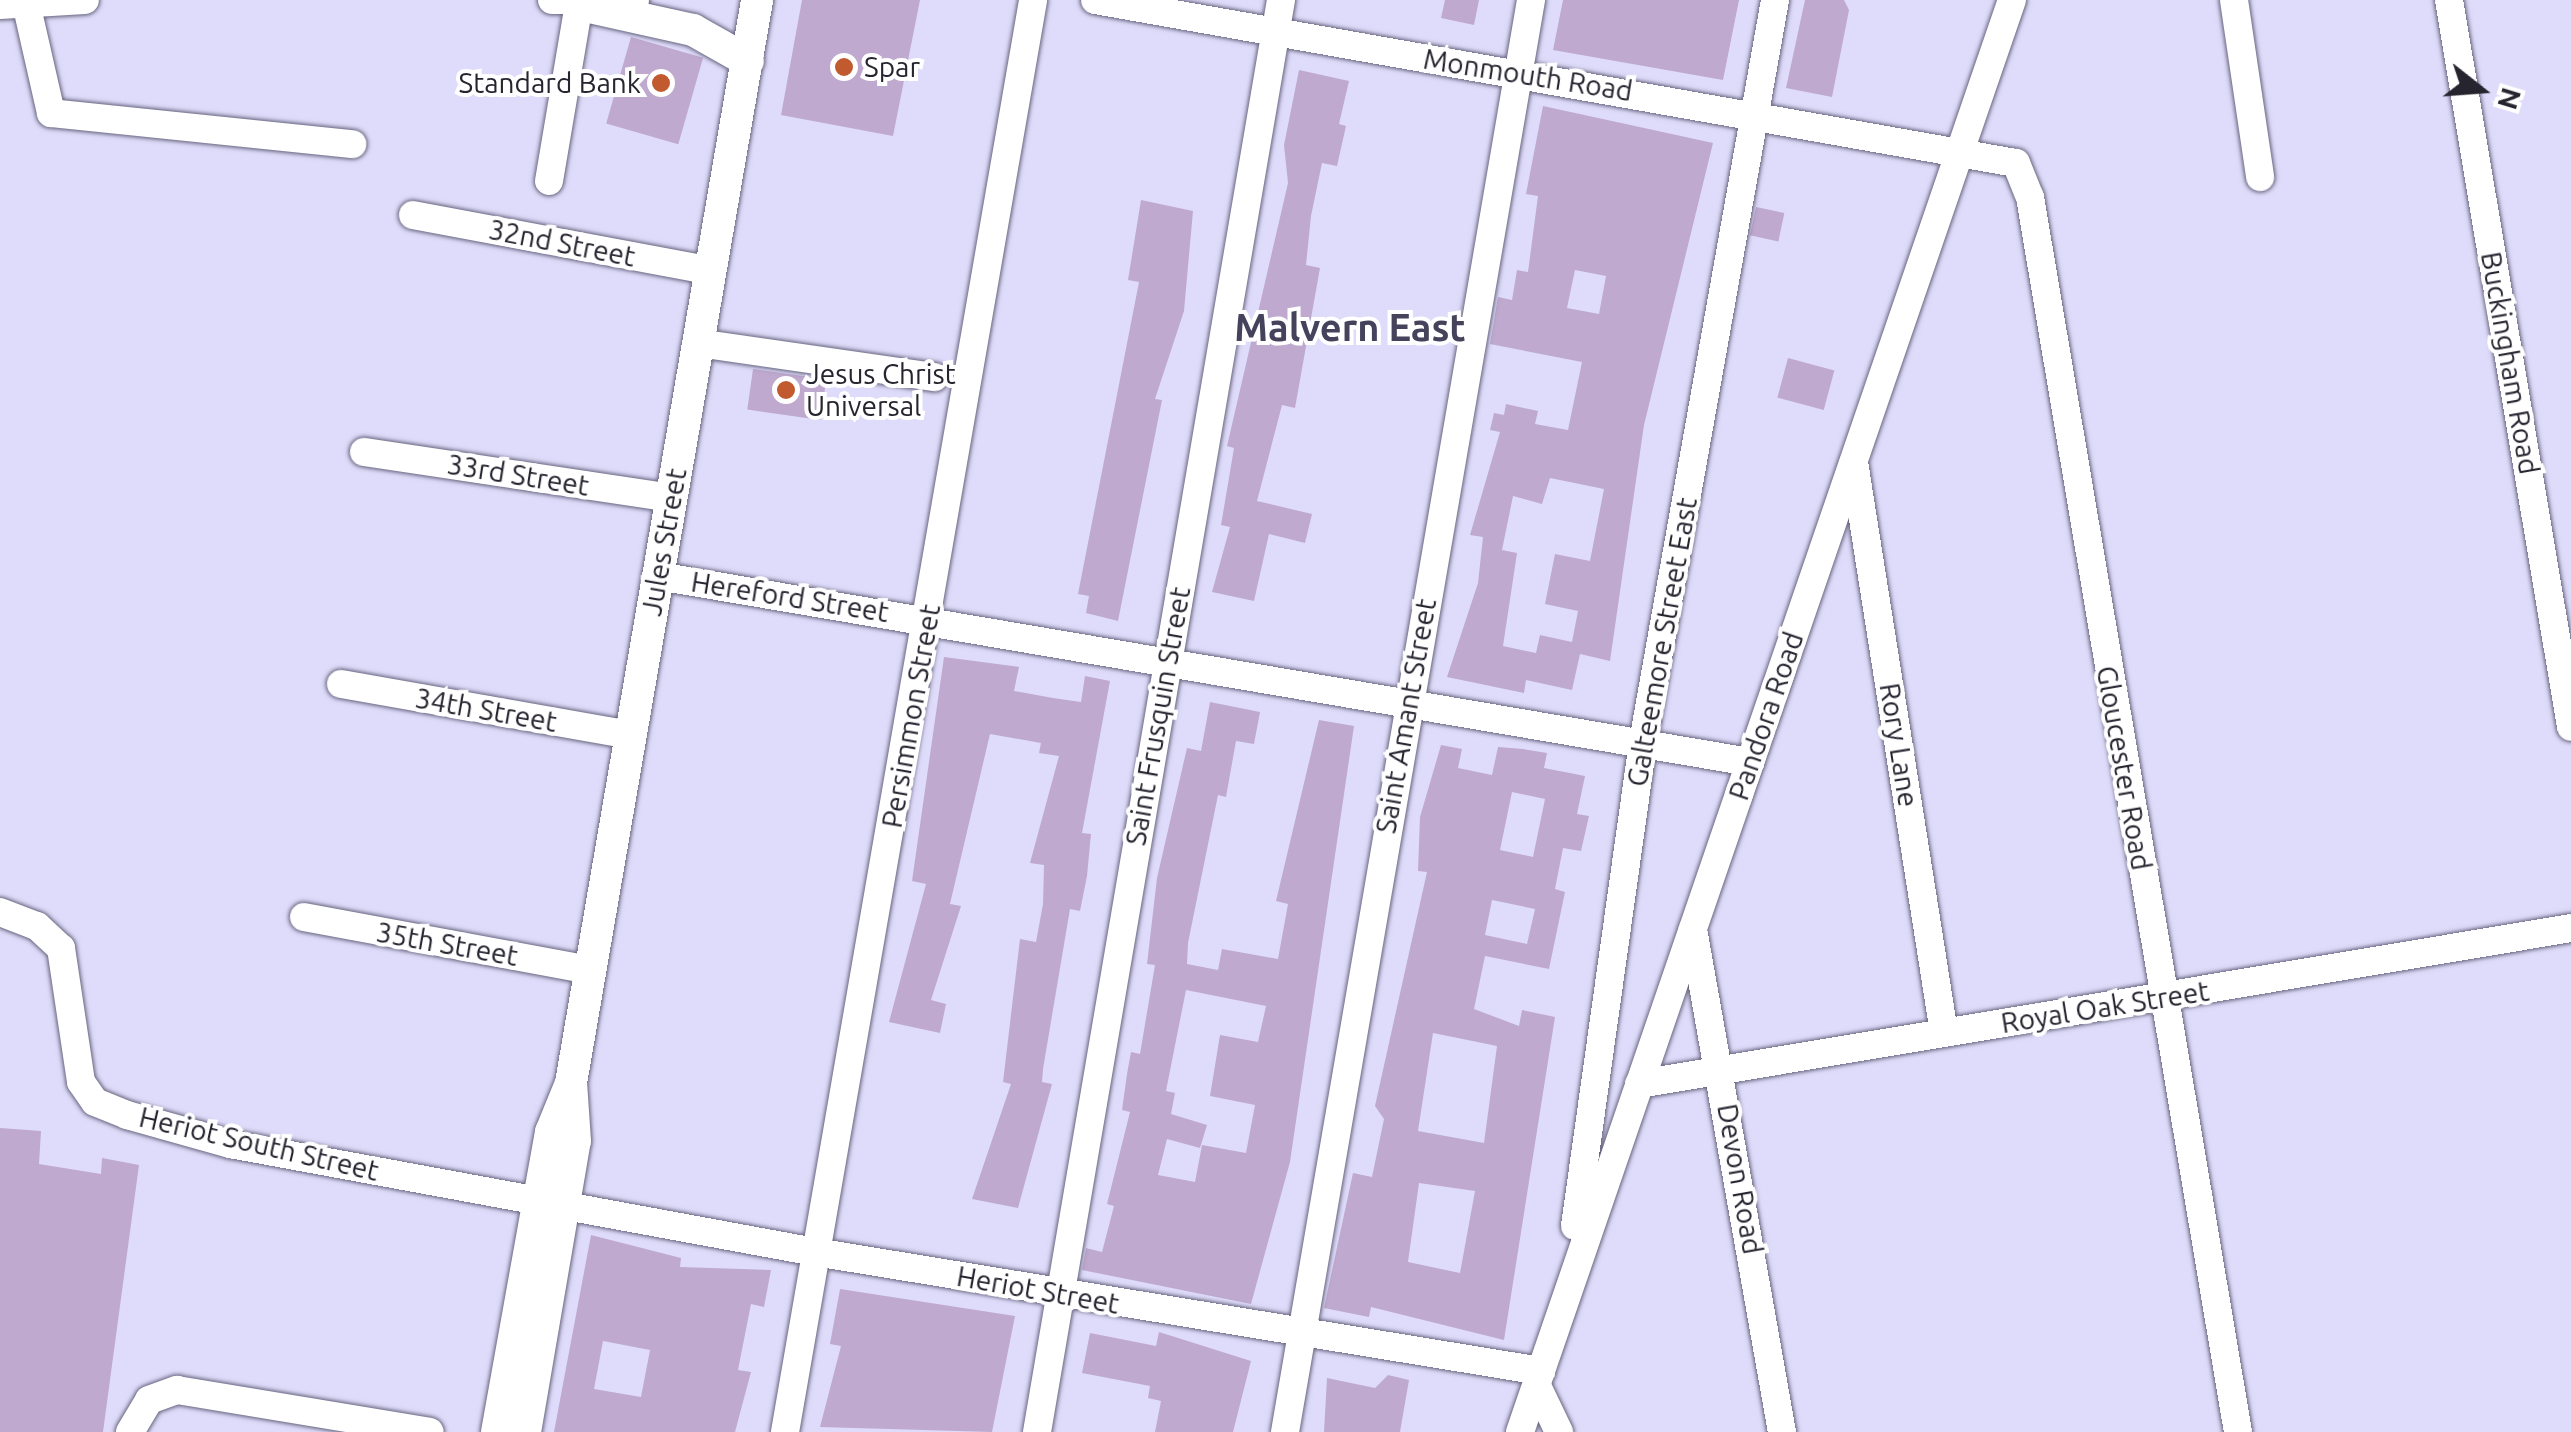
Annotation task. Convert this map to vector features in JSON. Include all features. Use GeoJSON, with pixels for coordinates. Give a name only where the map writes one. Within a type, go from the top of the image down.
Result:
{"type":"FeatureCollection","features":[{"type":"Feature","properties":{"kind":"main road","name":"Jules Street"},"geometry":{"type":"LineString","coordinates":[[497,1432],[551,1203],[576,1142],[572,1083],[757,0]]}},
{"type":"Feature","properties":{"kind":"main road"},"geometry":{"type":"LineString","coordinates":[[573,3],[692,30],[748,62]]}},
{"type":"Feature","properties":{"kind":"main road","name":"Jules Street"},"geometry":{"type":"LineString","coordinates":[[525,1432],[551,1203]]}},
{"type":"Feature","properties":{"kind":"street"},"geometry":{"type":"LineString","coordinates":[[85,0],[13,4],[51,113],[352,144]]}},
{"type":"Feature","properties":{"kind":"street"},"geometry":{"type":"LineString","coordinates":[[550,181],[573,3],[634,0]]}},
{"type":"Feature","properties":{"kind":"street","name":"Persimmon Street"},"geometry":{"type":"LineString","coordinates":[[784,1432],[1033,0]]}},
{"type":"Feature","properties":{"kind":"street","name":"Monmouth Road"},"geometry":{"type":"LineString","coordinates":[[1095,0],[1518,76],[1961,148]]}},
{"type":"Feature","properties":{"kind":"street","name":"Saint Frusquin Street"},"geometry":{"type":"LineString","coordinates":[[1038,1432],[1282,0]]}},
{"type":"Feature","properties":{"kind":"street","name":"Saint Amant Street"},"geometry":{"type":"LineString","coordinates":[[1284,1432],[1531,0]]}},
{"type":"Feature","properties":{"kind":"street","name":"Galteemore Street East"},"geometry":{"type":"LineString","coordinates":[[1567,1287],[1643,742],[1774,0]]}},
{"type":"Feature","properties":{"kind":"street","name":"Pandora Road"},"geometry":{"type":"LineString","coordinates":[[1520,1432],[2012,0]]}},
{"type":"Feature","properties":{"kind":"street"},"geometry":{"type":"LineString","coordinates":[[2234,0],[2260,177]]}},
{"type":"Feature","properties":{"kind":"street","name":"Buckingham Road"},"geometry":{"type":"LineString","coordinates":[[2449,0],[2571,727]]}},
{"type":"Feature","properties":{"kind":"street","name":"Gloucester Road"},"geometry":{"type":"LineString","coordinates":[[1961,148],[2009,158],[2027,185],[2238,1432]]}},
{"type":"Feature","properties":{"kind":"street","name":"32nd Street"},"geometry":{"type":"LineString","coordinates":[[413,215],[710,272]]}},
{"type":"Feature","properties":{"kind":"street"},"geometry":{"type":"LineString","coordinates":[[698,343],[934,377]]}},
{"type":"Feature","properties":{"kind":"street","name":"33rd Street"},"geometry":{"type":"LineString","coordinates":[[364,452],[671,498]]}},
{"type":"Feature","properties":{"kind":"street","name":"Rory Lane"},"geometry":{"type":"LineString","coordinates":[[1854,457],[1944,1033]]}},
{"type":"Feature","properties":{"kind":"street","name":"Hereford Street"},"geometry":{"type":"LineString","coordinates":[[658,576],[1168,659],[1750,762]]}},
{"type":"Feature","properties":{"kind":"street","name":"34th Street"},"geometry":{"type":"LineString","coordinates":[[342,684],[630,735]]}},
{"type":"Feature","properties":{"kind":"street","name":"Heriot South Street"},"geometry":{"type":"LineString","coordinates":[[0,912],[37,926],[61,948],[81,1082],[105,1108],[230,1144],[551,1203]]}},
{"type":"Feature","properties":{"kind":"street","name":"35th Street"},"geometry":{"type":"LineString","coordinates":[[304,918],[591,970]]}},
{"type":"Feature","properties":{"kind":"street","name":"Devon Road"},"geometry":{"type":"LineString","coordinates":[[1693,927],[1782,1432]]}},
{"type":"Feature","properties":{"kind":"street","name":"Royal Oak Street"},"geometry":{"type":"LineString","coordinates":[[1639,1084],[2571,928]]}},
{"type":"Feature","properties":{"kind":"street","name":"Heriot Street"},"geometry":{"type":"LineString","coordinates":[[551,1203],[1539,1379]]}},
{"type":"Feature","properties":{"kind":"street"},"geometry":{"type":"LineString","coordinates":[[1539,1379],[1559,1432]]}},
{"type":"Feature","properties":{"kind":"street"},"geometry":{"type":"LineString","coordinates":[[130,1432],[149,1400],[177,1390],[430,1432]]}},
{"type":"Feature","properties":{"kind":"building"},"geometry":{"type":"Polygon","coordinates":[[[802,0],[920,0],[893,136],[781,115],[802,0]]]}},
{"type":"Feature","properties":{"kind":"building"},"geometry":{"type":"Polygon","coordinates":[[[1445,0],[1479,0],[1474,25],[1441,18],[1445,0]]]}},
{"type":"Feature","properties":{"kind":"building"},"geometry":{"type":"Polygon","coordinates":[[[1563,0],[1739,0],[1723,80],[1553,50],[1563,0]]]}},
{"type":"Feature","properties":{"kind":"building"},"geometry":{"type":"Polygon","coordinates":[[[1805,0],[1844,0],[1849,10],[1832,97],[1786,88],[1805,0]]]}},
{"type":"Feature","properties":{"kind":"building","name":"Standard Bank"},"geometry":{"type":"Polygon","coordinates":[[[631,37],[703,58],[678,144],[606,124],[631,37]]]}},
{"type":"Feature","properties":{"kind":"building"},"geometry":{"type":"Polygon","coordinates":[[[1299,70],[1349,81],[1339,124],[1346,126],[1337,166],[1322,163],[1311,216],[1306,265],[1320,268],[1295,408],[1282,405],[1257,501],[1312,514],[1305,543],[1269,534],[1254,601],[1212,592],[1230,527],[1221,525],[1234,448],[1227,446],[1288,183],[1284,145],[1299,70]]]}},
{"type":"Feature","properties":{"kind":"building"},"geometry":{"type":"Polygon","coordinates":[[[1543,106],[1713,143],[1644,425],[1610,661],[1580,654],[1572,690],[1526,680],[1524,693],[1447,677],[1478,583],[1483,537],[1470,535],[1500,432],[1490,430],[1494,413],[1504,415],[1506,404],[1538,411],[1535,424],[1568,430],[1582,362],[1490,344],[1498,297],[1512,300],[1517,270],[1528,272],[1538,196],[1526,194],[1543,106]],[[1575,270],[1567,308],[1599,314],[1606,276],[1575,270]],[[1550,478],[1542,504],[1513,496],[1502,550],[1517,553],[1503,646],[1536,653],[1540,635],[1572,642],[1578,611],[1545,604],[1555,554],[1590,561],[1604,489],[1550,478]]]}},
{"type":"Feature","properties":{"kind":"building"},"geometry":{"type":"Polygon","coordinates":[[[1141,200],[1193,211],[1184,311],[1155,399],[1162,400],[1118,621],[1086,613],[1089,596],[1078,594],[1139,282],[1128,280],[1141,200]]]}},
{"type":"Feature","properties":{"kind":"building"},"geometry":{"type":"Polygon","coordinates":[[[1756,207],[1784,213],[1778,241],[1750,235],[1756,207]]]}},
{"type":"Feature","properties":{"kind":"building"},"geometry":{"type":"Polygon","coordinates":[[[1788,358],[1834,370],[1824,410],[1777,398],[1788,358]]]}},
{"type":"Feature","properties":{"kind":"building","name":"Jesus Christ Universal"},"geometry":{"type":"Polygon","coordinates":[[[753,369],[826,379],[821,420],[747,410],[753,369]]]}},
{"type":"Feature","properties":{"kind":"building"},"geometry":{"type":"Polygon","coordinates":[[[944,657],[1019,667],[1014,691],[1053,698],[1081,702],[1085,676],[1110,681],[1082,833],[1091,834],[1087,876],[1080,911],[1070,909],[1043,1069],[1042,1082],[1052,1084],[1018,1208],[972,1199],[1011,1084],[1003,1082],[1020,939],[1036,942],[1043,904],[1044,865],[1030,863],[1059,756],[1039,753],[1041,743],[990,734],[950,904],[961,906],[931,1000],[946,1004],[940,1033],[889,1022],[926,884],[912,881],[944,657]]]}},
{"type":"Feature","properties":{"kind":"building"},"geometry":{"type":"Polygon","coordinates":[[[1210,702],[1260,712],[1254,744],[1236,741],[1226,797],[1218,795],[1188,943],[1187,964],[1218,970],[1222,949],[1278,959],[1288,904],[1276,901],[1319,720],[1354,726],[1290,1162],[1251,1304],[1082,1270],[1086,1248],[1102,1252],[1114,1206],[1107,1204],[1130,1112],[1122,1110],[1127,1074],[1131,1052],[1140,1054],[1155,965],[1147,964],[1157,878],[1187,748],[1201,751],[1210,702]],[[1186,990],[1166,1091],[1175,1093],[1171,1114],[1207,1125],[1200,1148],[1167,1139],[1158,1175],[1195,1182],[1202,1145],[1246,1153],[1255,1105],[1210,1096],[1220,1035],[1258,1042],[1266,1006],[1186,990]]]}},
{"type":"Feature","properties":{"kind":"building"},"geometry":{"type":"Polygon","coordinates":[[[1441,745],[1462,749],[1458,768],[1492,775],[1498,747],[1547,753],[1544,768],[1585,776],[1577,814],[1589,816],[1581,851],[1563,848],[1555,889],[1565,892],[1549,969],[1485,956],[1474,1009],[1519,1026],[1522,1010],[1555,1017],[1504,1340],[1371,1307],[1369,1317],[1324,1308],[1353,1173],[1372,1177],[1384,1119],[1375,1106],[1427,872],[1418,871],[1420,817],[1441,745]],[[1512,792],[1500,850],[1533,857],[1545,799],[1512,792]],[[1492,900],[1485,935],[1527,944],[1535,909],[1492,900]],[[1433,1033],[1418,1131],[1484,1143],[1497,1046],[1433,1033]],[[1419,1183],[1408,1262],[1460,1273],[1475,1191],[1419,1183]]]}},
{"type":"Feature","properties":{"kind":"building"},"geometry":{"type":"Polygon","coordinates":[[[0,1128],[41,1131],[39,1164],[101,1174],[102,1158],[139,1165],[103,1432],[0,1432],[0,1128]]]}},
{"type":"Feature","properties":{"kind":"building"},"geometry":{"type":"Polygon","coordinates":[[[591,1235],[681,1258],[680,1267],[771,1270],[764,1307],[751,1304],[738,1370],[751,1372],[735,1432],[554,1432],[591,1235]],[[603,1341],[594,1389],[641,1397],[650,1350],[603,1341]]]}},
{"type":"Feature","properties":{"kind":"building"},"geometry":{"type":"Polygon","coordinates":[[[840,1289],[1015,1316],[992,1432],[820,1427],[841,1346],[830,1344],[840,1289]]]}},
{"type":"Feature","properties":{"kind":"building"},"geometry":{"type":"Polygon","coordinates":[[[1159,1332],[1251,1361],[1233,1432],[1155,1432],[1161,1401],[1148,1398],[1150,1386],[1082,1373],[1090,1333],[1156,1346],[1159,1332]]]}},
{"type":"Feature","properties":{"kind":"building"},"geometry":{"type":"Polygon","coordinates":[[[1388,1375],[1409,1380],[1400,1432],[1324,1432],[1327,1378],[1375,1388],[1388,1375]]]}},
{"type":"Feature","properties":{"kind":"place","name":"Spar"},"geometry":{"type":"Point","coordinates":[844,67]}},
{"type":"Feature","properties":{"kind":"place","name":"Standard Bank"},"geometry":{"type":"Point","coordinates":[661,83]}},
{"type":"Feature","properties":{"kind":"place","name":"Jesus Christ Universal"},"geometry":{"type":"Point","coordinates":[786,390]}},
{"type":"Feature","properties":{"kind":"district","name":"Malvern East"},"geometry":{"type":"Point","coordinates":[1350,328]}}]}
